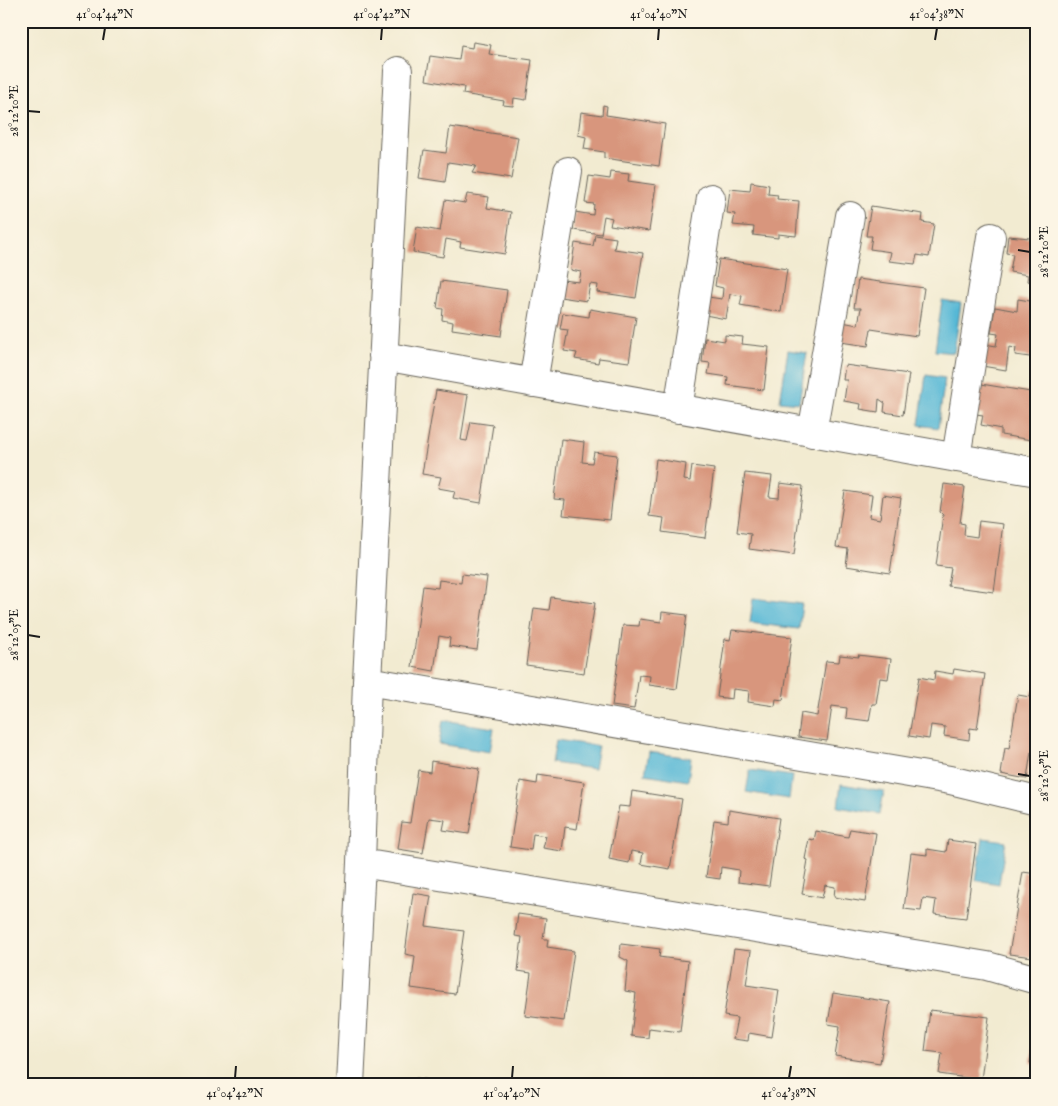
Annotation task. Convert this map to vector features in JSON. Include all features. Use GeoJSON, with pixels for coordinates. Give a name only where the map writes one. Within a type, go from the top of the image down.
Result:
{"type":"FeatureCollection","features":[{"type":"Feature","properties":{"kind":"street"},"geometry":{"type":"LineString","coordinates":[[350,1085],[383,356],[398,71]]}},
{"type":"Feature","properties":{"kind":"street"},"geometry":{"type":"LineString","coordinates":[[532,383],[568,171]]}},
{"type":"Feature","properties":{"kind":"street"},"geometry":{"type":"LineString","coordinates":[[678,409],[711,198]]}},
{"type":"Feature","properties":{"kind":"street"},"geometry":{"type":"LineString","coordinates":[[812,432],[850,216]]}},
{"type":"Feature","properties":{"kind":"street"},"geometry":{"type":"LineString","coordinates":[[956,458],[991,236]]}},
{"type":"Feature","properties":{"kind":"street"},"geometry":{"type":"LineString","coordinates":[[383,356],[1037,472]]}},
{"type":"Feature","properties":{"kind":"street"},"geometry":{"type":"LineString","coordinates":[[368,681],[950,780],[1037,801]]}},
{"type":"Feature","properties":{"kind":"street"},"geometry":{"type":"LineString","coordinates":[[361,863],[987,966],[1037,980]]}},
{"type":"Feature","properties":{"kind":"water"},"geometry":{"type":"Polygon","coordinates":[[[942,300],[961,303],[954,353],[935,351],[942,300]]]}},
{"type":"Feature","properties":{"kind":"water"},"geometry":{"type":"Polygon","coordinates":[[[788,350],[807,353],[799,403],[780,401],[788,350]]]}},
{"type":"Feature","properties":{"kind":"water"},"geometry":{"type":"Polygon","coordinates":[[[926,375],[945,378],[938,428],[919,425],[926,375]]]}},
{"type":"Feature","properties":{"kind":"water"},"geometry":{"type":"Polygon","coordinates":[[[753,598],[802,604],[799,629],[750,623],[753,598]]]}},
{"type":"Feature","properties":{"kind":"water"},"geometry":{"type":"Polygon","coordinates":[[[443,720],[494,728],[490,752],[439,744],[443,720]]]}},
{"type":"Feature","properties":{"kind":"water"},"geometry":{"type":"Polygon","coordinates":[[[556,740],[598,746],[594,769],[552,763],[556,740]]]}},
{"type":"Feature","properties":{"kind":"water"},"geometry":{"type":"Polygon","coordinates":[[[649,752],[691,758],[688,781],[645,774],[649,752]]]}},
{"type":"Feature","properties":{"kind":"water"},"geometry":{"type":"Polygon","coordinates":[[[750,770],[792,776],[789,799],[746,792],[750,770]]]}},
{"type":"Feature","properties":{"kind":"water"},"geometry":{"type":"Polygon","coordinates":[[[841,784],[884,791],[880,814],[838,807],[841,784]]]}},
{"type":"Feature","properties":{"kind":"water"},"geometry":{"type":"Polygon","coordinates":[[[983,838],[1006,841],[999,884],[976,880],[983,838]]]}},
{"type":"Feature","properties":{"kind":"building"},"geometry":{"type":"Polygon","coordinates":[[[473,42],[491,45],[489,54],[532,60],[526,100],[514,98],[513,106],[503,105],[504,101],[463,94],[464,87],[426,80],[430,56],[459,60],[461,46],[472,48],[473,42]]]}},
{"type":"Feature","properties":{"kind":"building"},"geometry":{"type":"Polygon","coordinates":[[[603,105],[607,106],[606,115],[665,124],[659,166],[604,158],[604,152],[584,149],[586,137],[578,135],[581,112],[602,115],[603,105]]]}},
{"type":"Feature","properties":{"kind":"building"},"geometry":{"type":"Polygon","coordinates":[[[450,127],[518,137],[511,179],[472,173],[476,166],[448,162],[445,182],[419,178],[424,150],[446,153],[450,127]]]}},
{"type":"Feature","properties":{"kind":"building"},"geometry":{"type":"Polygon","coordinates":[[[611,172],[629,174],[628,181],[656,185],[649,231],[610,225],[612,218],[604,216],[601,234],[573,230],[575,212],[593,215],[594,204],[585,203],[589,176],[610,179],[611,172]]]}},
{"type":"Feature","properties":{"kind":"building"},"geometry":{"type":"Polygon","coordinates":[[[751,182],[769,185],[768,194],[778,195],[777,199],[799,201],[796,236],[778,234],[778,238],[753,235],[754,227],[733,225],[735,214],[727,213],[730,189],[750,191],[751,182]]]}},
{"type":"Feature","properties":{"kind":"building"},"geometry":{"type":"Polygon","coordinates":[[[467,194],[489,197],[487,208],[511,212],[505,254],[460,247],[461,242],[446,239],[443,257],[413,252],[417,227],[440,231],[445,200],[465,203],[467,194]]]}},
{"type":"Feature","properties":{"kind":"building"},"geometry":{"type":"Polygon","coordinates":[[[871,206],[923,214],[922,222],[934,224],[929,257],[917,255],[915,264],[889,261],[891,252],[870,249],[872,236],[866,236],[871,206]]]}},
{"type":"Feature","properties":{"kind":"building"},"geometry":{"type":"Polygon","coordinates":[[[595,235],[616,238],[614,249],[643,253],[636,298],[597,292],[598,285],[590,284],[587,301],[560,297],[562,280],[579,282],[581,272],[571,270],[575,243],[593,246],[595,235]]]}},
{"type":"Feature","properties":{"kind":"building"},"geometry":{"type":"Polygon","coordinates":[[[1008,236],[1030,238],[1030,242],[1037,243],[1037,283],[1027,281],[1028,275],[1010,272],[1013,254],[1006,253],[1008,236]]]}},
{"type":"Feature","properties":{"kind":"building"},"geometry":{"type":"Polygon","coordinates":[[[719,259],[787,269],[781,312],[740,305],[742,296],[730,294],[726,319],[705,315],[708,297],[722,299],[723,288],[715,286],[719,259]]]}},
{"type":"Feature","properties":{"kind":"building"},"geometry":{"type":"Polygon","coordinates":[[[858,279],[924,288],[917,336],[871,329],[868,346],[840,342],[842,322],[858,325],[861,308],[854,308],[858,279]]]}},
{"type":"Feature","properties":{"kind":"building"},"geometry":{"type":"Polygon","coordinates":[[[441,281],[507,290],[501,336],[452,329],[453,322],[442,320],[443,309],[437,308],[441,281]]]}},
{"type":"Feature","properties":{"kind":"building"},"geometry":{"type":"Polygon","coordinates":[[[1018,299],[1036,302],[1034,314],[1037,314],[1037,358],[1015,355],[1016,348],[1009,347],[1006,370],[982,366],[985,344],[996,346],[998,334],[991,333],[995,307],[1017,311],[1018,299]]]}},
{"type":"Feature","properties":{"kind":"building"},"geometry":{"type":"Polygon","coordinates":[[[590,309],[636,317],[629,362],[599,358],[598,363],[575,359],[577,353],[564,351],[568,330],[560,329],[563,313],[589,317],[590,309]]]}},
{"type":"Feature","properties":{"kind":"building"},"geometry":{"type":"Polygon","coordinates":[[[725,335],[743,337],[742,344],[769,347],[764,390],[727,385],[728,377],[708,374],[710,363],[702,362],[705,338],[725,341],[725,335]]]}},
{"type":"Feature","properties":{"kind":"building"},"geometry":{"type":"Polygon","coordinates":[[[845,365],[909,374],[903,415],[884,412],[885,403],[879,399],[878,412],[860,409],[861,404],[844,401],[847,380],[843,380],[845,365]]]}},
{"type":"Feature","properties":{"kind":"building"},"geometry":{"type":"Polygon","coordinates":[[[981,384],[1037,393],[1037,441],[1001,435],[1001,429],[981,425],[983,415],[976,414],[981,384]]]}},
{"type":"Feature","properties":{"kind":"building"},"geometry":{"type":"Polygon","coordinates":[[[436,390],[468,395],[461,440],[467,441],[471,422],[493,425],[481,503],[453,498],[455,491],[438,488],[441,477],[422,474],[436,390]]]}},
{"type":"Feature","properties":{"kind":"building"},"geometry":{"type":"Polygon","coordinates":[[[561,439],[584,442],[582,462],[592,463],[594,452],[617,455],[610,520],[563,515],[565,500],[554,499],[561,439]]]}},
{"type":"Feature","properties":{"kind":"building"},"geometry":{"type":"Polygon","coordinates":[[[656,459],[686,464],[684,480],[690,481],[692,466],[714,469],[705,538],[662,532],[664,518],[649,516],[656,459]]]}},
{"type":"Feature","properties":{"kind":"building"},"geometry":{"type":"Polygon","coordinates":[[[745,473],[772,476],[769,497],[779,498],[780,483],[803,486],[794,555],[749,549],[751,534],[737,532],[745,473]]]}},
{"type":"Feature","properties":{"kind":"building"},"geometry":{"type":"Polygon","coordinates":[[[944,484],[965,487],[960,523],[965,524],[964,535],[977,537],[979,521],[1003,524],[994,592],[948,586],[951,568],[936,566],[943,515],[940,512],[944,484]]]}},
{"type":"Feature","properties":{"kind":"building"},"geometry":{"type":"Polygon","coordinates":[[[845,491],[872,495],[869,517],[880,519],[883,495],[901,498],[890,573],[846,566],[848,549],[836,547],[845,491]]]}},
{"type":"Feature","properties":{"kind":"building"},"geometry":{"type":"Polygon","coordinates":[[[1037,569],[1037,583],[1034,582],[1037,569]]]}},
{"type":"Feature","properties":{"kind":"building"},"geometry":{"type":"Polygon","coordinates":[[[462,574],[487,577],[477,650],[449,646],[450,638],[439,636],[434,671],[412,667],[423,586],[438,588],[439,580],[461,583],[462,574]]]}},
{"type":"Feature","properties":{"kind":"building"},"geometry":{"type":"Polygon","coordinates":[[[551,597],[595,603],[584,673],[526,665],[534,608],[549,610],[551,597]]]}},
{"type":"Feature","properties":{"kind":"building"},"geometry":{"type":"Polygon","coordinates":[[[662,612],[687,615],[677,689],[649,685],[650,676],[639,675],[634,709],[612,706],[623,625],[639,626],[640,619],[661,622],[662,612]]]}},
{"type":"Feature","properties":{"kind":"building"},"geometry":{"type":"Polygon","coordinates":[[[732,630],[792,637],[783,700],[776,699],[775,706],[748,702],[749,691],[733,689],[732,699],[717,697],[725,639],[730,640],[732,630]]]}},
{"type":"Feature","properties":{"kind":"building"},"geometry":{"type":"Polygon","coordinates":[[[840,655],[891,659],[888,679],[880,678],[876,704],[872,704],[869,721],[846,718],[847,708],[832,706],[827,741],[798,737],[801,713],[817,716],[826,661],[839,662],[840,655]]]}},
{"type":"Feature","properties":{"kind":"building"},"geometry":{"type":"Polygon","coordinates":[[[954,669],[985,674],[977,729],[970,728],[969,740],[944,736],[945,727],[931,725],[929,739],[909,736],[919,677],[934,680],[935,671],[953,674],[954,669]]]}},
{"type":"Feature","properties":{"kind":"building"},"geometry":{"type":"Polygon","coordinates":[[[1032,690],[1037,691],[1037,754],[1031,752],[1027,779],[1001,774],[1005,748],[1009,749],[1018,695],[1030,697],[1032,690]]]}},
{"type":"Feature","properties":{"kind":"building"},"geometry":{"type":"Polygon","coordinates":[[[431,761],[479,769],[469,834],[443,830],[445,820],[429,818],[423,853],[398,849],[402,822],[410,823],[418,770],[430,772],[431,761]]]}},
{"type":"Feature","properties":{"kind":"building"},"geometry":{"type":"Polygon","coordinates":[[[538,775],[584,782],[577,829],[565,827],[562,851],[543,848],[546,836],[533,834],[531,850],[510,847],[520,781],[537,784],[538,775]]]}},
{"type":"Feature","properties":{"kind":"building"},"geometry":{"type":"Polygon","coordinates":[[[632,791],[682,799],[670,869],[641,864],[643,853],[631,851],[629,863],[609,859],[619,806],[630,807],[632,791]]]}},
{"type":"Feature","properties":{"kind":"building"},"geometry":{"type":"Polygon","coordinates":[[[729,810],[779,818],[769,886],[738,882],[739,870],[721,867],[720,879],[706,877],[714,820],[728,822],[729,810]]]}},
{"type":"Feature","properties":{"kind":"building"},"geometry":{"type":"Polygon","coordinates":[[[850,829],[876,833],[865,902],[834,897],[835,887],[825,885],[822,898],[802,894],[808,860],[805,859],[809,839],[814,840],[816,831],[848,837],[850,829]]]}},
{"type":"Feature","properties":{"kind":"building"},"geometry":{"type":"Polygon","coordinates":[[[948,840],[976,844],[966,918],[934,914],[936,900],[923,898],[921,911],[904,909],[911,853],[927,855],[927,849],[946,852],[948,840]]]}},
{"type":"Feature","properties":{"kind":"building"},"geometry":{"type":"Polygon","coordinates":[[[1023,872],[1037,874],[1037,938],[1033,957],[1009,954],[1023,872]]]}},
{"type":"Feature","properties":{"kind":"building"},"geometry":{"type":"Polygon","coordinates":[[[413,893],[431,896],[426,926],[464,931],[455,994],[411,988],[415,956],[405,954],[413,893]]]}},
{"type":"Feature","properties":{"kind":"building"},"geometry":{"type":"Polygon","coordinates":[[[518,914],[546,918],[543,939],[548,939],[547,947],[574,951],[564,1021],[525,1016],[531,973],[518,971],[522,937],[515,936],[518,914]]]}},
{"type":"Feature","properties":{"kind":"building"},"geometry":{"type":"Polygon","coordinates":[[[621,944],[660,949],[659,957],[688,961],[680,1032],[649,1028],[648,1038],[631,1036],[636,993],[625,991],[628,961],[620,957],[621,944]]]}},
{"type":"Feature","properties":{"kind":"building"},"geometry":{"type":"Polygon","coordinates":[[[734,949],[751,951],[746,985],[779,990],[772,1037],[749,1033],[748,1041],[733,1039],[737,1018],[724,1016],[734,949]]]}},
{"type":"Feature","properties":{"kind":"building"},"geometry":{"type":"Polygon","coordinates":[[[833,993],[890,1002],[880,1063],[835,1056],[840,1026],[828,1024],[833,993]]]}},
{"type":"Feature","properties":{"kind":"building"},"geometry":{"type":"Polygon","coordinates":[[[930,1010],[989,1017],[981,1080],[939,1074],[942,1053],[925,1051],[930,1010]]]}},
{"type":"Feature","properties":{"kind":"building"},"geometry":{"type":"Polygon","coordinates":[[[1037,1032],[1037,1064],[1030,1063],[1037,1032]]]}},
{"type":"Feature","properties":{"kind":"building"},"geometry":{"type":"Polygon","coordinates":[[[416,1078],[462,1084],[462,1085],[415,1085],[416,1078]]]}}]}
